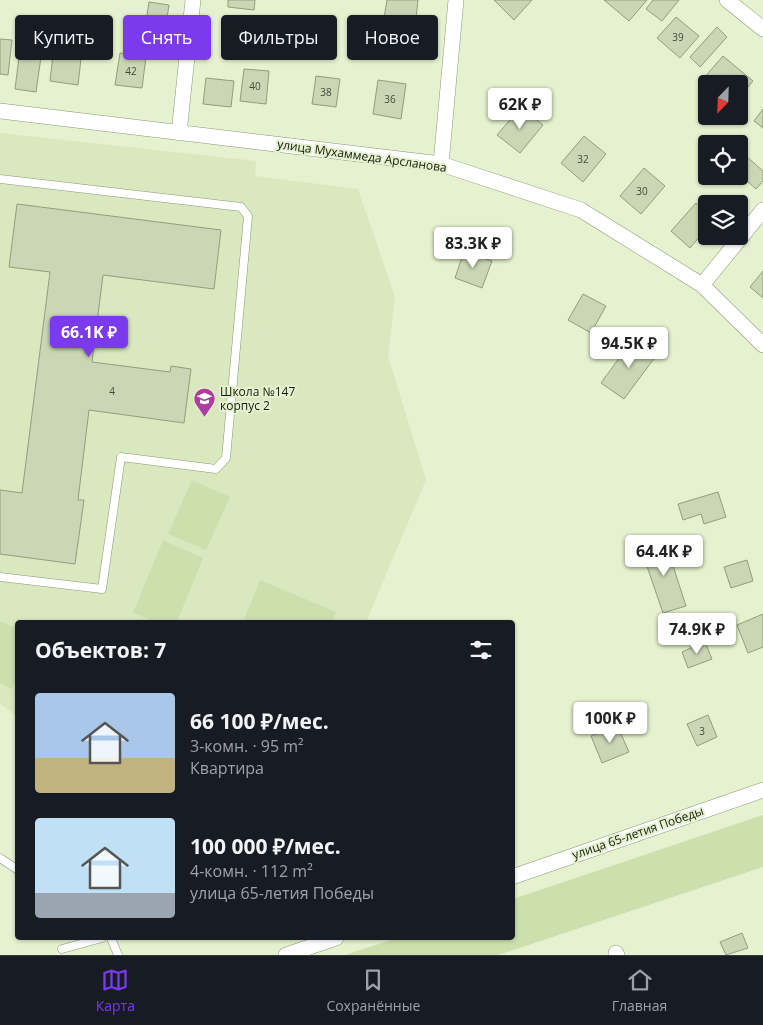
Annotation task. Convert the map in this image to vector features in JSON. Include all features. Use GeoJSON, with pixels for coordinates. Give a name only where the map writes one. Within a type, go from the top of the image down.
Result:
{"type":"FeatureCollection","features":[{"type":"Feature","properties":{"kind":"street"},"geometry":{"type":"LineString","coordinates":[[179,133],[194,0]]}},
{"type":"Feature","properties":{"kind":"street"},"geometry":{"type":"LineString","coordinates":[[441,164],[456,0]]}},
{"type":"Feature","properties":{"kind":"street"},"geometry":{"type":"LineString","coordinates":[[727,0],[763,29]]}},
{"type":"Feature","properties":{"kind":"street","name":"улица Мухаммеда Арсланова"},"geometry":{"type":"LineString","coordinates":[[0,111],[441,164],[581,210],[702,285],[763,345]]}},
{"type":"Feature","properties":{"kind":"street"},"geometry":{"type":"LineString","coordinates":[[702,285],[763,210]]}},
{"type":"Feature","properties":{"kind":"street","name":"улица 65-летия Победы"},"geometry":{"type":"LineString","coordinates":[[515,876],[763,790]]}},
{"type":"Feature","properties":{"kind":"street"},"geometry":{"type":"LineString","coordinates":[[286,955],[330,940]]}},
{"type":"Feature","properties":{"kind":"lane"},"geometry":{"type":"LineString","coordinates":[[0,179],[241,208],[248,216],[226,458],[216,469],[121,457],[102,589],[0,577]]}},
{"type":"Feature","properties":{"kind":"lane"},"geometry":{"type":"LineString","coordinates":[[0,858],[15,868]]}},
{"type":"Feature","properties":{"kind":"lane"},"geometry":{"type":"LineString","coordinates":[[62,949],[95,940]]}},
{"type":"Feature","properties":{"kind":"lane"},"geometry":{"type":"LineString","coordinates":[[113,940],[118,955]]}},
{"type":"Feature","properties":{"kind":"shaded area","name":"Школа №147 корпус 2"},"geometry":{"type":"Polygon","coordinates":[[[0,133],[256,161],[255,176],[358,189],[395,297],[388,356],[426,480],[367,620],[15,620],[15,715],[0,704],[0,133]]]}},
{"type":"Feature","properties":{"kind":"shaded area"},"geometry":{"type":"Polygon","coordinates":[[[192,480],[230,497],[206,550],[168,534],[192,480]]]}},
{"type":"Feature","properties":{"kind":"shaded area"},"geometry":{"type":"Polygon","coordinates":[[[163,540],[203,558],[178,620],[151,620],[133,613],[163,540]]]}},
{"type":"Feature","properties":{"kind":"shaded area"},"geometry":{"type":"Polygon","coordinates":[[[260,580],[336,612],[333,620],[244,620],[260,580]]]}},
{"type":"Feature","properties":{"kind":"shaded area"},"geometry":{"type":"Polygon","coordinates":[[[0,621],[15,628],[15,682],[12,689],[0,683],[0,621]]]}},
{"type":"Feature","properties":{"kind":"shaded area"},"geometry":{"type":"Polygon","coordinates":[[[763,815],[763,867],[498,955],[345,955],[391,940],[515,940],[515,898],[763,815]]]}},
{"type":"Feature","properties":{"kind":"building"},"geometry":{"type":"Polygon","coordinates":[[[228,0],[255,0],[254,10],[228,7],[228,0]]]}},
{"type":"Feature","properties":{"kind":"building"},"geometry":{"type":"Polygon","coordinates":[[[387,0],[418,0],[416,15],[384,15],[387,0]]]}},
{"type":"Feature","properties":{"kind":"building"},"geometry":{"type":"Polygon","coordinates":[[[494,0],[532,0],[514,20],[494,0]]]}},
{"type":"Feature","properties":{"kind":"building"},"geometry":{"type":"Polygon","coordinates":[[[604,0],[647,0],[629,21],[604,0]]]}},
{"type":"Feature","properties":{"kind":"building"},"geometry":{"type":"Polygon","coordinates":[[[653,0],[679,0],[662,21],[646,9],[653,0]]]}},
{"type":"Feature","properties":{"kind":"building"},"geometry":{"type":"Polygon","coordinates":[[[149,2],[169,5],[167,15],[147,15],[149,2]]]}},
{"type":"Feature","properties":{"kind":"building"},"geometry":{"type":"Polygon","coordinates":[[[676,17],[699,36],[680,58],[657,38],[676,17]]]}},
{"type":"Feature","properties":{"kind":"building"},"geometry":{"type":"Polygon","coordinates":[[[717,27],[727,37],[700,67],[690,57],[717,27]]]}},
{"type":"Feature","properties":{"kind":"building"},"geometry":{"type":"Polygon","coordinates":[[[0,39],[12,40],[8,75],[0,74],[0,39]]]}},
{"type":"Feature","properties":{"kind":"building"},"geometry":{"type":"Polygon","coordinates":[[[120,53],[123,53],[123,60],[146,60],[142,88],[115,85],[120,53]]]}},
{"type":"Feature","properties":{"kind":"building"},"geometry":{"type":"Polygon","coordinates":[[[723,56],[746,75],[706,75],[723,56]]]}},
{"type":"Feature","properties":{"kind":"building"},"geometry":{"type":"Polygon","coordinates":[[[19,60],[41,60],[36,92],[15,89],[19,60]]]}},
{"type":"Feature","properties":{"kind":"building"},"geometry":{"type":"Polygon","coordinates":[[[52,60],[81,60],[78,85],[50,81],[52,60]]]}},
{"type":"Feature","properties":{"kind":"building"},"geometry":{"type":"Polygon","coordinates":[[[244,69],[269,71],[266,104],[240,101],[244,69]]]}},
{"type":"Feature","properties":{"kind":"building"},"geometry":{"type":"Polygon","coordinates":[[[316,76],[340,79],[336,107],[312,104],[316,76]]]}},
{"type":"Feature","properties":{"kind":"building"},"geometry":{"type":"Polygon","coordinates":[[[748,77],[753,81],[748,87],[748,77]]]}},
{"type":"Feature","properties":{"kind":"building"},"geometry":{"type":"Polygon","coordinates":[[[206,78],[234,81],[231,107],[203,104],[206,78]]]}},
{"type":"Feature","properties":{"kind":"building"},"geometry":{"type":"Polygon","coordinates":[[[378,80],[406,84],[401,119],[373,114],[378,80]]]}},
{"type":"Feature","properties":{"kind":"building"},"geometry":{"type":"Polygon","coordinates":[[[521,107],[543,125],[520,153],[497,135],[521,107]]]}},
{"type":"Feature","properties":{"kind":"building"},"geometry":{"type":"Polygon","coordinates":[[[763,109],[763,128],[754,121],[763,109]]]}},
{"type":"Feature","properties":{"kind":"building"},"geometry":{"type":"Polygon","coordinates":[[[584,136],[606,154],[583,182],[561,163],[584,136]]]}},
{"type":"Feature","properties":{"kind":"building"},"geometry":{"type":"Polygon","coordinates":[[[748,158],[763,171],[763,181],[756,189],[748,182],[748,158]]]}},
{"type":"Feature","properties":{"kind":"building"},"geometry":{"type":"Polygon","coordinates":[[[644,168],[665,186],[641,214],[620,196],[644,168]]]}},
{"type":"Feature","properties":{"kind":"building"},"geometry":{"type":"Polygon","coordinates":[[[696,203],[698,205],[698,238],[690,248],[671,231],[696,203]]]}},
{"type":"Feature","properties":{"kind":"building"},"geometry":{"type":"Polygon","coordinates":[[[17,204],[221,230],[214,289],[103,275],[92,362],[170,372],[171,366],[191,369],[184,423],[89,410],[78,500],[84,500],[75,564],[0,554],[0,490],[22,493],[50,272],[9,267],[17,204]]]}},
{"type":"Feature","properties":{"kind":"building"},"geometry":{"type":"Polygon","coordinates":[[[464,251],[492,261],[482,288],[455,278],[464,251]]]}},
{"type":"Feature","properties":{"kind":"building"},"geometry":{"type":"Polygon","coordinates":[[[763,271],[763,298],[750,287],[763,271]]]}},
{"type":"Feature","properties":{"kind":"building"},"geometry":{"type":"Polygon","coordinates":[[[583,294],[606,306],[591,333],[568,320],[583,294]]]}},
{"type":"Feature","properties":{"kind":"building"},"geometry":{"type":"Polygon","coordinates":[[[633,339],[656,356],[624,399],[601,383],[633,339]]]}},
{"type":"Feature","properties":{"kind":"building"},"geometry":{"type":"Polygon","coordinates":[[[718,492],[726,517],[704,524],[701,514],[683,520],[678,504],[718,492]]]}},
{"type":"Feature","properties":{"kind":"building"},"geometry":{"type":"Polygon","coordinates":[[[665,541],[686,606],[663,613],[641,549],[665,541]]]}},
{"type":"Feature","properties":{"kind":"building"},"geometry":{"type":"Polygon","coordinates":[[[747,560],[753,581],[731,588],[724,567],[747,560]]]}},
{"type":"Feature","properties":{"kind":"building"},"geometry":{"type":"Polygon","coordinates":[[[763,614],[763,647],[748,653],[737,625],[763,614]]]}},
{"type":"Feature","properties":{"kind":"building"},"geometry":{"type":"Polygon","coordinates":[[[705,642],[712,659],[688,668],[682,652],[705,642]]]}},
{"type":"Feature","properties":{"kind":"building"},"geometry":{"type":"Polygon","coordinates":[[[708,715],[717,737],[697,746],[687,724],[708,715]]]}},
{"type":"Feature","properties":{"kind":"building"},"geometry":{"type":"Polygon","coordinates":[[[617,725],[629,752],[602,763],[591,736],[617,725]]]}},
{"type":"Feature","properties":{"kind":"building"},"geometry":{"type":"Polygon","coordinates":[[[742,933],[748,948],[726,955],[720,942],[742,933]]]}},
{"type":"Feature","properties":{"kind":"place","name":"Школа №147 корпус 2"},"geometry":{"type":"Point","coordinates":[204,418]}}]}
